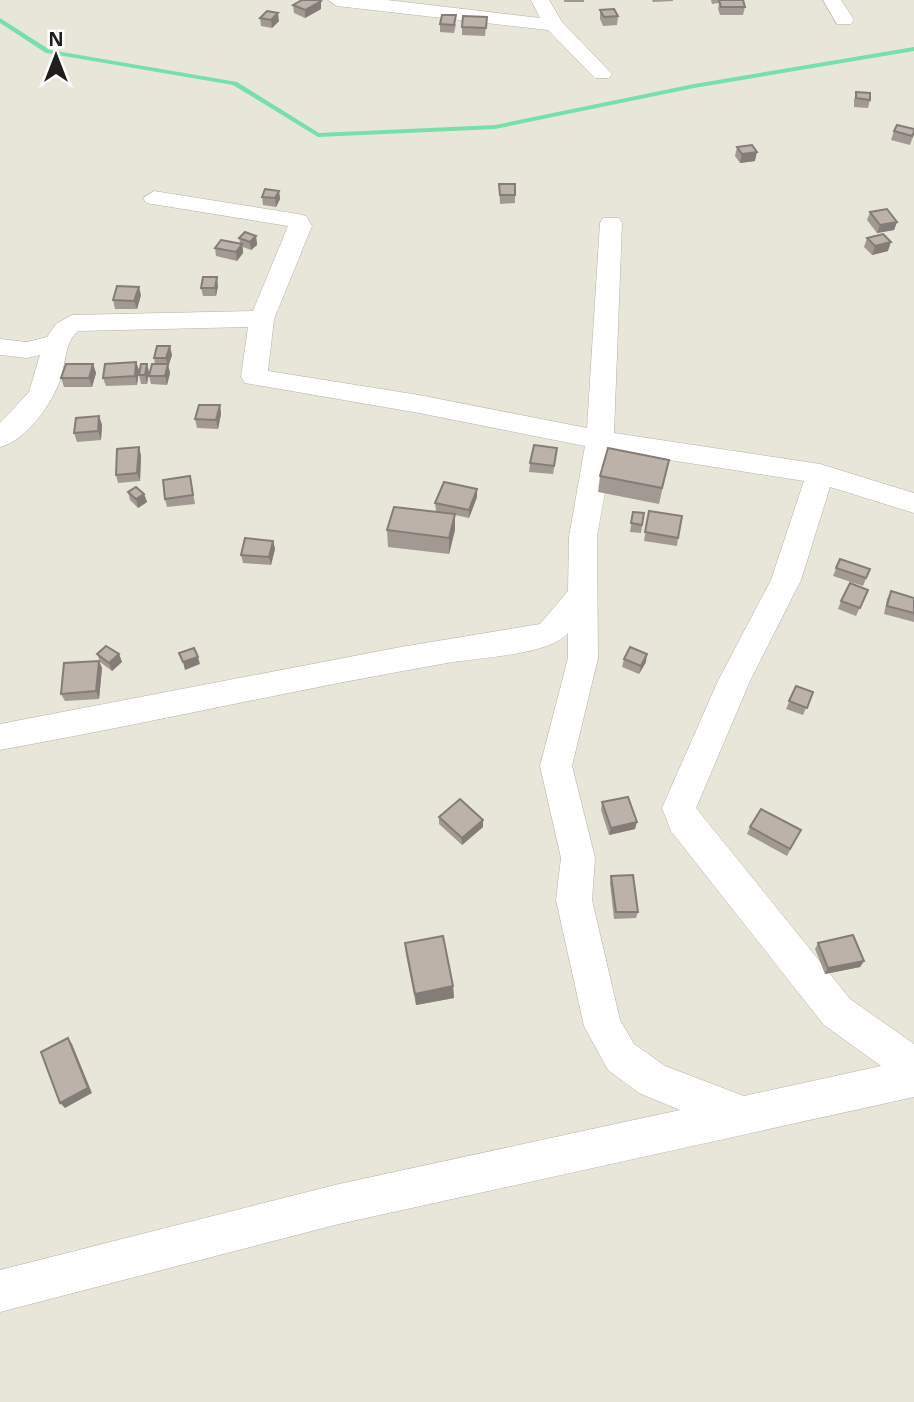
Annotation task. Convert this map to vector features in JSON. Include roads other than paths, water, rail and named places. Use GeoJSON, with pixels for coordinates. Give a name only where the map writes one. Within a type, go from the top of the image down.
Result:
{"type":"FeatureCollection","features":[{"type":"Feature","properties":{"kind":"street"},"geometry":{"type":"LineString","coordinates":[[337,0],[367,6],[554,25]]}},
{"type":"Feature","properties":{"kind":"street"},"geometry":{"type":"LineString","coordinates":[[540,0],[554,25],[602,74]]}},
{"type":"Feature","properties":{"kind":"street"},"geometry":{"type":"LineString","coordinates":[[832,0],[844,20]]}},
{"type":"Feature","properties":{"kind":"street"},"geometry":{"type":"LineString","coordinates":[[154,198],[298,220],[300,226],[262,318],[254,377],[419,404],[600,440],[820,474],[914,503]]}},
{"type":"Feature","properties":{"kind":"street"},"geometry":{"type":"LineString","coordinates":[[611,223],[600,440],[583,537],[583,657],[556,766],[578,859],[574,900],[603,1026],[621,1057],[653,1080],[745,1116]]}},
{"type":"Feature","properties":{"kind":"street"},"geometry":{"type":"LineString","coordinates":[[0,438],[42,392],[55,344],[63,329],[72,323],[262,318]]}},
{"type":"Feature","properties":{"kind":"street"},"geometry":{"type":"LineString","coordinates":[[0,347],[27,350],[55,344]]}},
{"type":"Feature","properties":{"kind":"street"},"geometry":{"type":"LineString","coordinates":[[820,474],[786,580],[734,681],[679,808],[683,821],[837,1012],[914,1067]]}},
{"type":"Feature","properties":{"kind":"street"},"geometry":{"type":"LineString","coordinates":[[0,737],[332,674],[418,654],[534,638],[549,634],[583,593]]}},
{"type":"Feature","properties":{"kind":"street"},"geometry":{"type":"LineString","coordinates":[[0,1292],[339,1204],[914,1078]]}},
{"type":"Feature","properties":{"kind":"waterway"},"geometry":{"type":"LineString","coordinates":[[0,20],[48,52],[235,83],[318,135],[495,127],[694,86],[914,49]]}}]}
